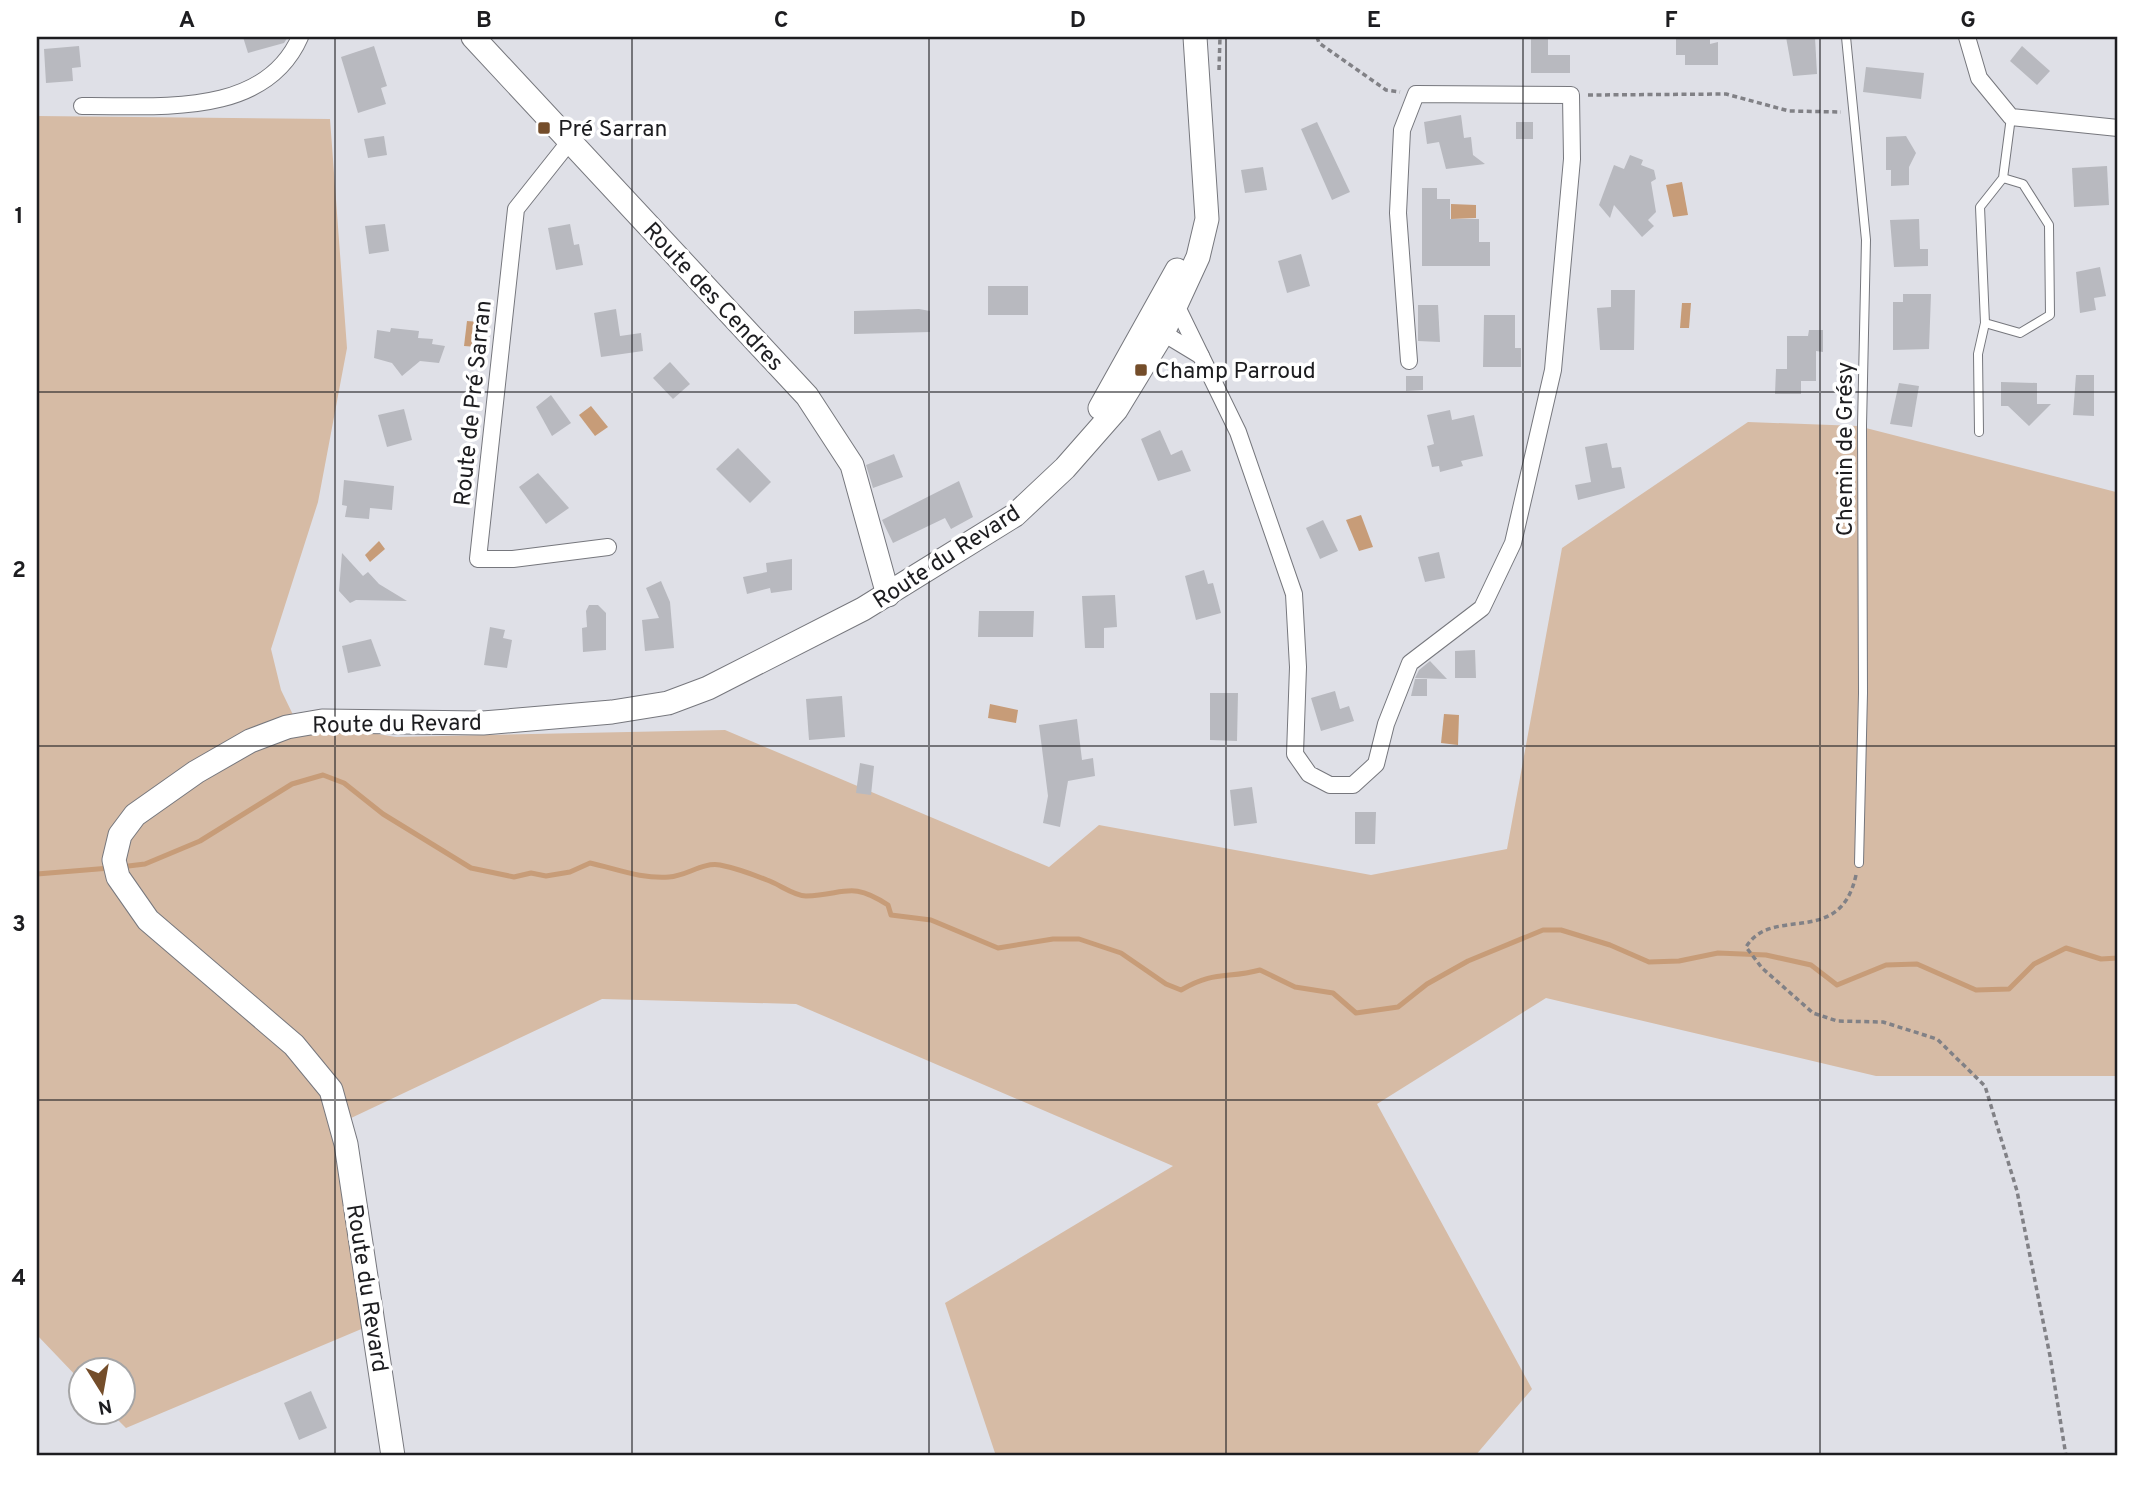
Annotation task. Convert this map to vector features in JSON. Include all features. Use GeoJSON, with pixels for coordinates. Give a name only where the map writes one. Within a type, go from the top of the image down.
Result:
{"type":"FeatureCollection","features":[{"type":"Feature","properties":{"kind":"main road","name":"Route des Cendres"},"geometry":{"type":"LineString","coordinates":[[473,37],[807,396],[852,465],[888,595]]}},
{"type":"Feature","properties":{"kind":"main road","name":"Route du Revard"},"geometry":{"type":"LineString","coordinates":[[1065,468],[1165,310],[1189,243],[1203,176],[1195,37]]}},
{"type":"Feature","properties":{"kind":"main road","name":"Route du Revard"},"geometry":{"type":"LineString","coordinates":[[393,1456],[346,1144],[331,1090],[294,1045],[175,946],[148,920],[124,889],[114,860],[117,842],[135,815],[156,798],[250,741],[287,727],[322,721],[483,723],[611,712],[668,703],[708,688],[771,658],[888,595],[1015,515],[1065,468],[1116,410],[1163,333],[1165,310]]}},
{"type":"Feature","properties":{"kind":"street"},"geometry":{"type":"LineString","coordinates":[[82,106],[200,104],[234,96],[269,78],[294,52],[300,37]]}},
{"type":"Feature","properties":{"kind":"street"},"geometry":{"type":"LineString","coordinates":[[1967,37],[1979,78],[2011,117],[2118,128]]}},
{"type":"Feature","properties":{"kind":"street"},"geometry":{"type":"LineString","coordinates":[[1165,310],[1193,335],[1238,432],[1294,594],[1298,667],[1296,754],[1309,774],[1330,785],[1353,785],[1376,764],[1385,724],[1410,663],[1482,608],[1513,543],[1553,370],[1572,159],[1571,94],[1416,94],[1402,130],[1398,212],[1409,360]]}},
{"type":"Feature","properties":{"kind":"street","name":"Route de Pré Sarran"},"geometry":{"type":"LineString","coordinates":[[570,141],[516,209],[478,559],[513,559],[608,547]]}},
{"type":"Feature","properties":{"kind":"street"},"geometry":{"type":"LineString","coordinates":[[1163,333],[1201,356]]}},
{"type":"Feature","properties":{"kind":"lane","name":"Chemin de Grésy"},"geometry":{"type":"LineString","coordinates":[[1846,37],[1866,240],[1859,863]]}},
{"type":"Feature","properties":{"kind":"lane"},"geometry":{"type":"LineString","coordinates":[[1979,432],[1978,354],[1985,323],[1980,207],[2003,178],[2011,117]]}},
{"type":"Feature","properties":{"kind":"lane"},"geometry":{"type":"LineString","coordinates":[[1985,323],[2020,332],[2050,315],[2049,225],[2023,184],[2003,178]]}},
{"type":"Feature","properties":{"kind":"path"},"geometry":{"type":"LineString","coordinates":[[1317,37],[1320,43],[1385,90],[1416,94]]}},
{"type":"Feature","properties":{"kind":"path"},"geometry":{"type":"LineString","coordinates":[[1571,94],[1726,94],[1789,111],[1853,112]]}},
{"type":"Feature","properties":{"kind":"path"},"geometry":{"type":"LineString","coordinates":[[1859,863],[1852,896],[1831,917],[1765,931],[1751,939],[1746,947],[1751,957],[1814,1013],[1837,1021],[1883,1022],[1937,1039],[1985,1086],[2017,1191],[2050,1356],[2066,1456]]}},
{"type":"Feature","properties":{"kind":"shaded area"},"geometry":{"type":"Polygon","coordinates":[[[37,116],[330,119],[347,348],[318,502],[271,649],[281,690],[296,721],[396,737],[725,730],[1049,867],[1099,825],[1371,875],[1507,849],[1562,548],[1748,422],[1858,426],[2116,492],[2118,1076],[1876,1076],[1546,998],[1377,1104],[1532,1389],[1475,1456],[996,1456],[945,1303],[1173,1166],[796,1004],[602,999],[349,1119],[378,1322],[136,1424],[136,1356],[66,1356],[66,1365],[37,1335],[37,116]]]}},
{"type":"Feature","properties":{"kind":"shaded area"},"geometry":{"type":"Polygon","coordinates":[[[1682,182],[1688,215],[1673,217],[1666,185],[1682,182]]]}},
{"type":"Feature","properties":{"kind":"shaded area"},"geometry":{"type":"Polygon","coordinates":[[[1451,204],[1476,205],[1476,218],[1451,219],[1451,204]]]}},
{"type":"Feature","properties":{"kind":"shaded area"},"geometry":{"type":"Polygon","coordinates":[[[1682,303],[1691,303],[1689,328],[1680,328],[1682,303]]]}},
{"type":"Feature","properties":{"kind":"shaded area"},"geometry":{"type":"Polygon","coordinates":[[[467,321],[480,322],[477,347],[464,346],[467,321]]]}},
{"type":"Feature","properties":{"kind":"shaded area"},"geometry":{"type":"Polygon","coordinates":[[[591,406],[608,427],[595,436],[579,415],[591,406]]]}},
{"type":"Feature","properties":{"kind":"shaded area"},"geometry":{"type":"Polygon","coordinates":[[[1361,515],[1373,547],[1359,551],[1346,520],[1361,515]]]}},
{"type":"Feature","properties":{"kind":"shaded area"},"geometry":{"type":"Polygon","coordinates":[[[379,541],[385,549],[370,562],[365,555],[379,541]]]}},
{"type":"Feature","properties":{"kind":"shaded area"},"geometry":{"type":"Polygon","coordinates":[[[990,704],[1018,710],[1016,723],[988,718],[990,704]]]}},
{"type":"Feature","properties":{"kind":"shaded area"},"geometry":{"type":"Polygon","coordinates":[[[1444,714],[1459,715],[1458,745],[1441,743],[1444,714]]]}},
{"type":"Feature","properties":{"kind":"building"},"geometry":{"type":"Polygon","coordinates":[[[243,37],[288,37],[284,43],[248,53],[243,37]]]}},
{"type":"Feature","properties":{"kind":"building"},"geometry":{"type":"Polygon","coordinates":[[[1531,37],[1548,37],[1548,55],[1570,55],[1570,73],[1531,73],[1531,37]]]}},
{"type":"Feature","properties":{"kind":"building"},"geometry":{"type":"Polygon","coordinates":[[[1676,37],[1710,37],[1710,44],[1718,42],[1718,65],[1685,65],[1685,55],[1676,55],[1676,37]]]}},
{"type":"Feature","properties":{"kind":"building"},"geometry":{"type":"Polygon","coordinates":[[[1786,37],[1815,37],[1817,74],[1793,76],[1786,37]]]}},
{"type":"Feature","properties":{"kind":"building"},"geometry":{"type":"Polygon","coordinates":[[[79,46],[81,67],[72,68],[73,81],[46,83],[44,49],[79,46]]]}},
{"type":"Feature","properties":{"kind":"building"},"geometry":{"type":"Polygon","coordinates":[[[374,46],[387,86],[381,88],[386,104],[358,113],[341,57],[374,46]]]}},
{"type":"Feature","properties":{"kind":"building"},"geometry":{"type":"Polygon","coordinates":[[[2022,46],[2050,71],[2037,85],[2010,61],[2022,46]]]}},
{"type":"Feature","properties":{"kind":"building"},"geometry":{"type":"Polygon","coordinates":[[[1866,67],[1924,73],[1921,99],[1863,92],[1866,67]]]}},
{"type":"Feature","properties":{"kind":"building"},"geometry":{"type":"Polygon","coordinates":[[[1461,115],[1464,138],[1471,137],[1473,155],[1485,164],[1446,169],[1439,142],[1427,144],[1424,122],[1461,115]]]}},
{"type":"Feature","properties":{"kind":"building"},"geometry":{"type":"Polygon","coordinates":[[[1317,122],[1350,192],[1332,200],[1301,129],[1317,122]]]}},
{"type":"Feature","properties":{"kind":"building"},"geometry":{"type":"Polygon","coordinates":[[[1516,122],[1533,122],[1533,139],[1516,139],[1516,122]]]}},
{"type":"Feature","properties":{"kind":"building"},"geometry":{"type":"Polygon","coordinates":[[[384,136],[387,155],[368,158],[364,139],[384,136]]]}},
{"type":"Feature","properties":{"kind":"building"},"geometry":{"type":"Polygon","coordinates":[[[1906,136],[1916,153],[1909,167],[1909,185],[1891,186],[1891,170],[1886,170],[1886,137],[1906,136]]]}},
{"type":"Feature","properties":{"kind":"building"},"geometry":{"type":"Polygon","coordinates":[[[1630,155],[1643,160],[1641,165],[1654,170],[1656,179],[1651,182],[1656,212],[1648,220],[1654,226],[1642,237],[1614,205],[1610,218],[1599,205],[1614,165],[1624,169],[1630,155]]]}},
{"type":"Feature","properties":{"kind":"building"},"geometry":{"type":"Polygon","coordinates":[[[2107,166],[2109,205],[2074,207],[2072,168],[2107,166]]]}},
{"type":"Feature","properties":{"kind":"building"},"geometry":{"type":"Polygon","coordinates":[[[1263,167],[1267,190],[1245,193],[1241,170],[1263,167]]]}},
{"type":"Feature","properties":{"kind":"building"},"geometry":{"type":"Polygon","coordinates":[[[1422,188],[1437,188],[1437,199],[1450,199],[1450,219],[1479,219],[1479,242],[1490,242],[1490,266],[1422,266],[1422,188]]]}},
{"type":"Feature","properties":{"kind":"building"},"geometry":{"type":"Polygon","coordinates":[[[1919,219],[1920,249],[1928,249],[1928,266],[1894,267],[1890,220],[1919,219]]]}},
{"type":"Feature","properties":{"kind":"building"},"geometry":{"type":"Polygon","coordinates":[[[385,224],[389,251],[369,254],[365,226],[385,224]]]}},
{"type":"Feature","properties":{"kind":"building"},"geometry":{"type":"Polygon","coordinates":[[[570,224],[574,245],[579,244],[583,265],[556,270],[548,228],[570,224]]]}},
{"type":"Feature","properties":{"kind":"building"},"geometry":{"type":"Polygon","coordinates":[[[1301,254],[1310,286],[1287,293],[1278,261],[1301,254]]]}},
{"type":"Feature","properties":{"kind":"building"},"geometry":{"type":"Polygon","coordinates":[[[2100,267],[2106,296],[2094,298],[2096,310],[2080,313],[2076,272],[2100,267]]]}},
{"type":"Feature","properties":{"kind":"building"},"geometry":{"type":"Polygon","coordinates":[[[988,286],[1028,286],[1028,315],[988,315],[988,286]]]}},
{"type":"Feature","properties":{"kind":"building"},"geometry":{"type":"Polygon","coordinates":[[[1611,290],[1635,290],[1634,350],[1600,350],[1597,308],[1611,307],[1611,290]]]}},
{"type":"Feature","properties":{"kind":"building"},"geometry":{"type":"Polygon","coordinates":[[[1903,294],[1931,294],[1929,349],[1893,350],[1893,302],[1903,302],[1903,294]]]}},
{"type":"Feature","properties":{"kind":"building"},"geometry":{"type":"Polygon","coordinates":[[[1418,305],[1438,305],[1440,342],[1418,341],[1418,305]]]}},
{"type":"Feature","properties":{"kind":"building"},"geometry":{"type":"Polygon","coordinates":[[[616,309],[620,336],[641,333],[643,351],[601,357],[594,313],[616,309]]]}},
{"type":"Feature","properties":{"kind":"building"},"geometry":{"type":"Polygon","coordinates":[[[854,311],[930,311],[930,332],[854,334],[854,311]]]}},
{"type":"Feature","properties":{"kind":"building"},"geometry":{"type":"Polygon","coordinates":[[[1484,315],[1515,315],[1515,348],[1521,348],[1521,367],[1483,367],[1484,315]]]}},
{"type":"Feature","properties":{"kind":"building"},"geometry":{"type":"Polygon","coordinates":[[[391,328],[419,331],[418,338],[433,339],[432,344],[445,346],[439,363],[420,361],[402,376],[392,363],[374,358],[377,330],[390,332],[391,328]]]}},
{"type":"Feature","properties":{"kind":"building"},"geometry":{"type":"Polygon","coordinates":[[[1809,330],[1823,330],[1823,352],[1816,351],[1816,381],[1801,381],[1801,394],[1775,394],[1776,369],[1787,369],[1787,336],[1808,336],[1809,330]]]}},
{"type":"Feature","properties":{"kind":"building"},"geometry":{"type":"Polygon","coordinates":[[[670,362],[690,384],[673,399],[653,378],[670,362]]]}},
{"type":"Feature","properties":{"kind":"building"},"geometry":{"type":"Polygon","coordinates":[[[2076,375],[2094,375],[2094,416],[2073,415],[2076,375]]]}},
{"type":"Feature","properties":{"kind":"building"},"geometry":{"type":"Polygon","coordinates":[[[1406,376],[1423,376],[1423,390],[1406,391],[1406,376]]]}},
{"type":"Feature","properties":{"kind":"building"},"geometry":{"type":"Polygon","coordinates":[[[2001,382],[2037,383],[2037,404],[2051,404],[2029,426],[2008,406],[2001,406],[2001,382]]]}},
{"type":"Feature","properties":{"kind":"building"},"geometry":{"type":"Polygon","coordinates":[[[1899,383],[1919,386],[1912,427],[1890,424],[1899,383]]]}},
{"type":"Feature","properties":{"kind":"building"},"geometry":{"type":"Polygon","coordinates":[[[551,395],[571,423],[552,436],[536,407],[551,395]]]}},
{"type":"Feature","properties":{"kind":"building"},"geometry":{"type":"Polygon","coordinates":[[[404,409],[412,440],[387,447],[378,415],[404,409]]]}},
{"type":"Feature","properties":{"kind":"building"},"geometry":{"type":"Polygon","coordinates":[[[1450,410],[1452,420],[1474,415],[1483,456],[1461,461],[1463,466],[1440,472],[1439,466],[1432,467],[1427,446],[1434,444],[1427,415],[1450,410]]]}},
{"type":"Feature","properties":{"kind":"building"},"geometry":{"type":"Polygon","coordinates":[[[1160,430],[1171,455],[1182,450],[1191,471],[1158,481],[1141,439],[1160,430]]]}},
{"type":"Feature","properties":{"kind":"building"},"geometry":{"type":"Polygon","coordinates":[[[1607,443],[1612,468],[1621,467],[1625,488],[1578,500],[1575,485],[1591,482],[1585,447],[1607,443]]]}},
{"type":"Feature","properties":{"kind":"building"},"geometry":{"type":"Polygon","coordinates":[[[738,448],[771,482],[750,503],[716,469],[738,448]]]}},
{"type":"Feature","properties":{"kind":"building"},"geometry":{"type":"Polygon","coordinates":[[[894,454],[903,477],[873,488],[866,465],[894,454]]]}},
{"type":"Feature","properties":{"kind":"building"},"geometry":{"type":"Polygon","coordinates":[[[538,473],[569,508],[546,524],[519,487],[538,473]]]}},
{"type":"Feature","properties":{"kind":"building"},"geometry":{"type":"Polygon","coordinates":[[[344,480],[394,486],[392,510],[370,508],[369,519],[345,517],[347,506],[342,505],[344,480]]]}},
{"type":"Feature","properties":{"kind":"building"},"geometry":{"type":"Polygon","coordinates":[[[959,481],[973,517],[951,529],[945,518],[893,543],[882,520],[959,481]]]}},
{"type":"Feature","properties":{"kind":"building"},"geometry":{"type":"Polygon","coordinates":[[[1323,520],[1338,551],[1320,559],[1306,528],[1323,520]]]}},
{"type":"Feature","properties":{"kind":"building"},"geometry":{"type":"Polygon","coordinates":[[[1439,552],[1445,578],[1425,582],[1418,557],[1439,552]]]}},
{"type":"Feature","properties":{"kind":"building"},"geometry":{"type":"Polygon","coordinates":[[[342,553],[363,576],[368,572],[379,584],[407,601],[356,600],[350,603],[339,591],[342,553]]]}},
{"type":"Feature","properties":{"kind":"building"},"geometry":{"type":"Polygon","coordinates":[[[792,559],[792,590],[771,593],[770,588],[747,594],[743,577],[767,572],[766,563],[792,559]]]}},
{"type":"Feature","properties":{"kind":"building"},"geometry":{"type":"Polygon","coordinates":[[[1204,570],[1208,584],[1213,583],[1221,613],[1196,620],[1185,576],[1204,570]]]}},
{"type":"Feature","properties":{"kind":"building"},"geometry":{"type":"Polygon","coordinates":[[[661,581],[670,602],[674,648],[645,651],[642,620],[659,618],[646,588],[661,581]]]}},
{"type":"Feature","properties":{"kind":"building"},"geometry":{"type":"Polygon","coordinates":[[[1115,595],[1117,627],[1104,628],[1104,648],[1085,648],[1082,596],[1115,595]]]}},
{"type":"Feature","properties":{"kind":"building"},"geometry":{"type":"Polygon","coordinates":[[[589,605],[598,605],[606,613],[606,650],[583,652],[582,628],[587,627],[586,611],[589,605]]]}},
{"type":"Feature","properties":{"kind":"building"},"geometry":{"type":"Polygon","coordinates":[[[979,611],[1034,611],[1033,637],[978,637],[979,611]]]}},
{"type":"Feature","properties":{"kind":"building"},"geometry":{"type":"Polygon","coordinates":[[[490,627],[505,630],[503,638],[512,640],[507,668],[484,665],[490,627]]]}},
{"type":"Feature","properties":{"kind":"building"},"geometry":{"type":"Polygon","coordinates":[[[371,639],[381,666],[348,673],[342,646],[371,639]]]}},
{"type":"Feature","properties":{"kind":"building"},"geometry":{"type":"Polygon","coordinates":[[[1475,650],[1476,678],[1455,678],[1455,651],[1475,650]]]}},
{"type":"Feature","properties":{"kind":"building"},"geometry":{"type":"Polygon","coordinates":[[[1430,661],[1447,679],[1415,678],[1419,670],[1430,661]]]}},
{"type":"Feature","properties":{"kind":"building"},"geometry":{"type":"Polygon","coordinates":[[[1415,679],[1427,679],[1427,696],[1411,696],[1415,679]]]}},
{"type":"Feature","properties":{"kind":"building"},"geometry":{"type":"Polygon","coordinates":[[[1335,691],[1340,709],[1349,706],[1354,721],[1321,731],[1311,698],[1335,691]]]}},
{"type":"Feature","properties":{"kind":"building"},"geometry":{"type":"Polygon","coordinates":[[[1210,693],[1238,693],[1237,741],[1210,740],[1210,693]]]}},
{"type":"Feature","properties":{"kind":"building"},"geometry":{"type":"Polygon","coordinates":[[[842,696],[845,737],[809,740],[806,699],[842,696]]]}},
{"type":"Feature","properties":{"kind":"building"},"geometry":{"type":"Polygon","coordinates":[[[1077,719],[1082,760],[1093,758],[1095,776],[1068,781],[1060,827],[1043,823],[1048,796],[1039,725],[1077,719]]]}},
{"type":"Feature","properties":{"kind":"building"},"geometry":{"type":"Polygon","coordinates":[[[860,763],[874,766],[871,795],[856,793],[860,763]]]}},
{"type":"Feature","properties":{"kind":"building"},"geometry":{"type":"Polygon","coordinates":[[[1252,787],[1257,823],[1234,826],[1230,790],[1252,787]]]}},
{"type":"Feature","properties":{"kind":"building"},"geometry":{"type":"Polygon","coordinates":[[[1355,812],[1376,812],[1375,844],[1355,844],[1355,812]]]}},
{"type":"Feature","properties":{"kind":"building"},"geometry":{"type":"Polygon","coordinates":[[[311,1391],[327,1428],[299,1440],[284,1403],[311,1391]]]}},
{"type":"Feature","properties":{"kind":"waterway"},"geometry":{"type":"LineString","coordinates":[[120,867],[145,864],[200,841],[292,784],[323,775],[344,783],[383,814],[471,868],[514,877],[531,873],[546,876],[570,872],[590,863],[659,877],[676,876],[707,865],[720,865],[738,869],[806,896],[847,891],[865,893],[888,905],[891,915],[931,920],[998,948],[1053,939],[1079,939],[1121,953],[1166,984],[1181,990],[1212,977],[1260,970],[1295,987],[1333,993],[1356,1013],[1398,1007],[1427,984],[1468,961],[1543,930],[1561,930],[1610,945],[1649,962],[1679,961],[1718,953],[1766,955],[1811,965],[1837,985],[1886,965],[1917,964],[1976,990],[2009,989],[2034,964],[2066,948],[2101,959],[2118,958]]}},
{"type":"Feature","properties":{"kind":"waterway"},"geometry":{"type":"LineString","coordinates":[[37,874],[110,868]]}},
{"type":"Feature","properties":{"kind":"place","name":"Pré Sarran"},"geometry":{"type":"Point","coordinates":[544,128]}},
{"type":"Feature","properties":{"kind":"place","name":"Champ Parroud"},"geometry":{"type":"Point","coordinates":[1141,370]}}]}
